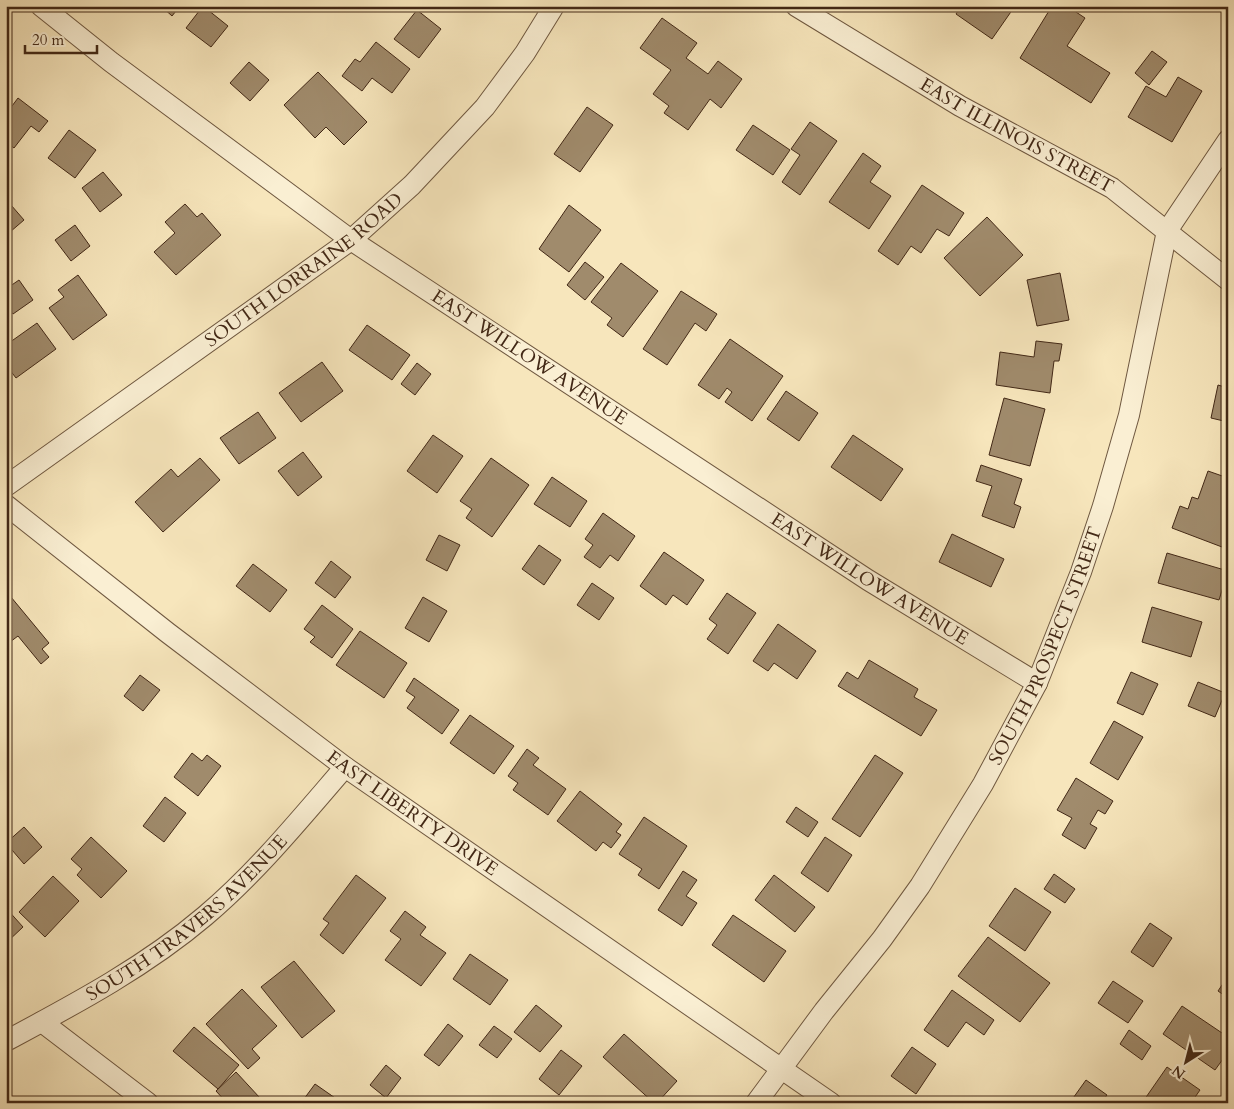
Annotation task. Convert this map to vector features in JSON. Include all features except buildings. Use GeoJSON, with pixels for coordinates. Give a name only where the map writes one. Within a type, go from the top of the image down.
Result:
{"type":"FeatureCollection","features":[{"type":"Feature","properties":{"kind":"street","name":"EAST WILLOW AVENUE"},"geometry":{"type":"LineString","coordinates":[[41,6],[110,62],[351,240],[868,580],[1037,683]]}},
{"type":"Feature","properties":{"kind":"street","name":"SOUTH LORRAINE ROAD"},"geometry":{"type":"LineString","coordinates":[[6,486],[351,240],[412,185],[485,107],[525,53],[554,6]]}},
{"type":"Feature","properties":{"kind":"street","name":"EAST ILLINOIS STREET"},"geometry":{"type":"LineString","coordinates":[[796,6],[960,106],[1112,188],[1228,280]]}},
{"type":"Feature","properties":{"kind":"street","name":"SOUTH PROSPECT STREET"},"geometry":{"type":"LineString","coordinates":[[756,1103],[882,939],[920,886],[983,784],[1037,683],[1081,572],[1104,506],[1129,415],[1167,231],[1228,140]]}},
{"type":"Feature","properties":{"kind":"street","name":"EAST LIBERTY DRIVE"},"geometry":{"type":"LineString","coordinates":[[6,505],[168,633],[345,767],[831,1103]]}},
{"type":"Feature","properties":{"kind":"street","name":"SOUTH TRAVERS AVENUE"},"geometry":{"type":"LineString","coordinates":[[6,1041],[110,984],[171,943],[204,917],[273,851],[345,767]]}},
{"type":"Feature","properties":{"kind":"street"},"geometry":{"type":"LineString","coordinates":[[42,1022],[148,1103]]}}]}
